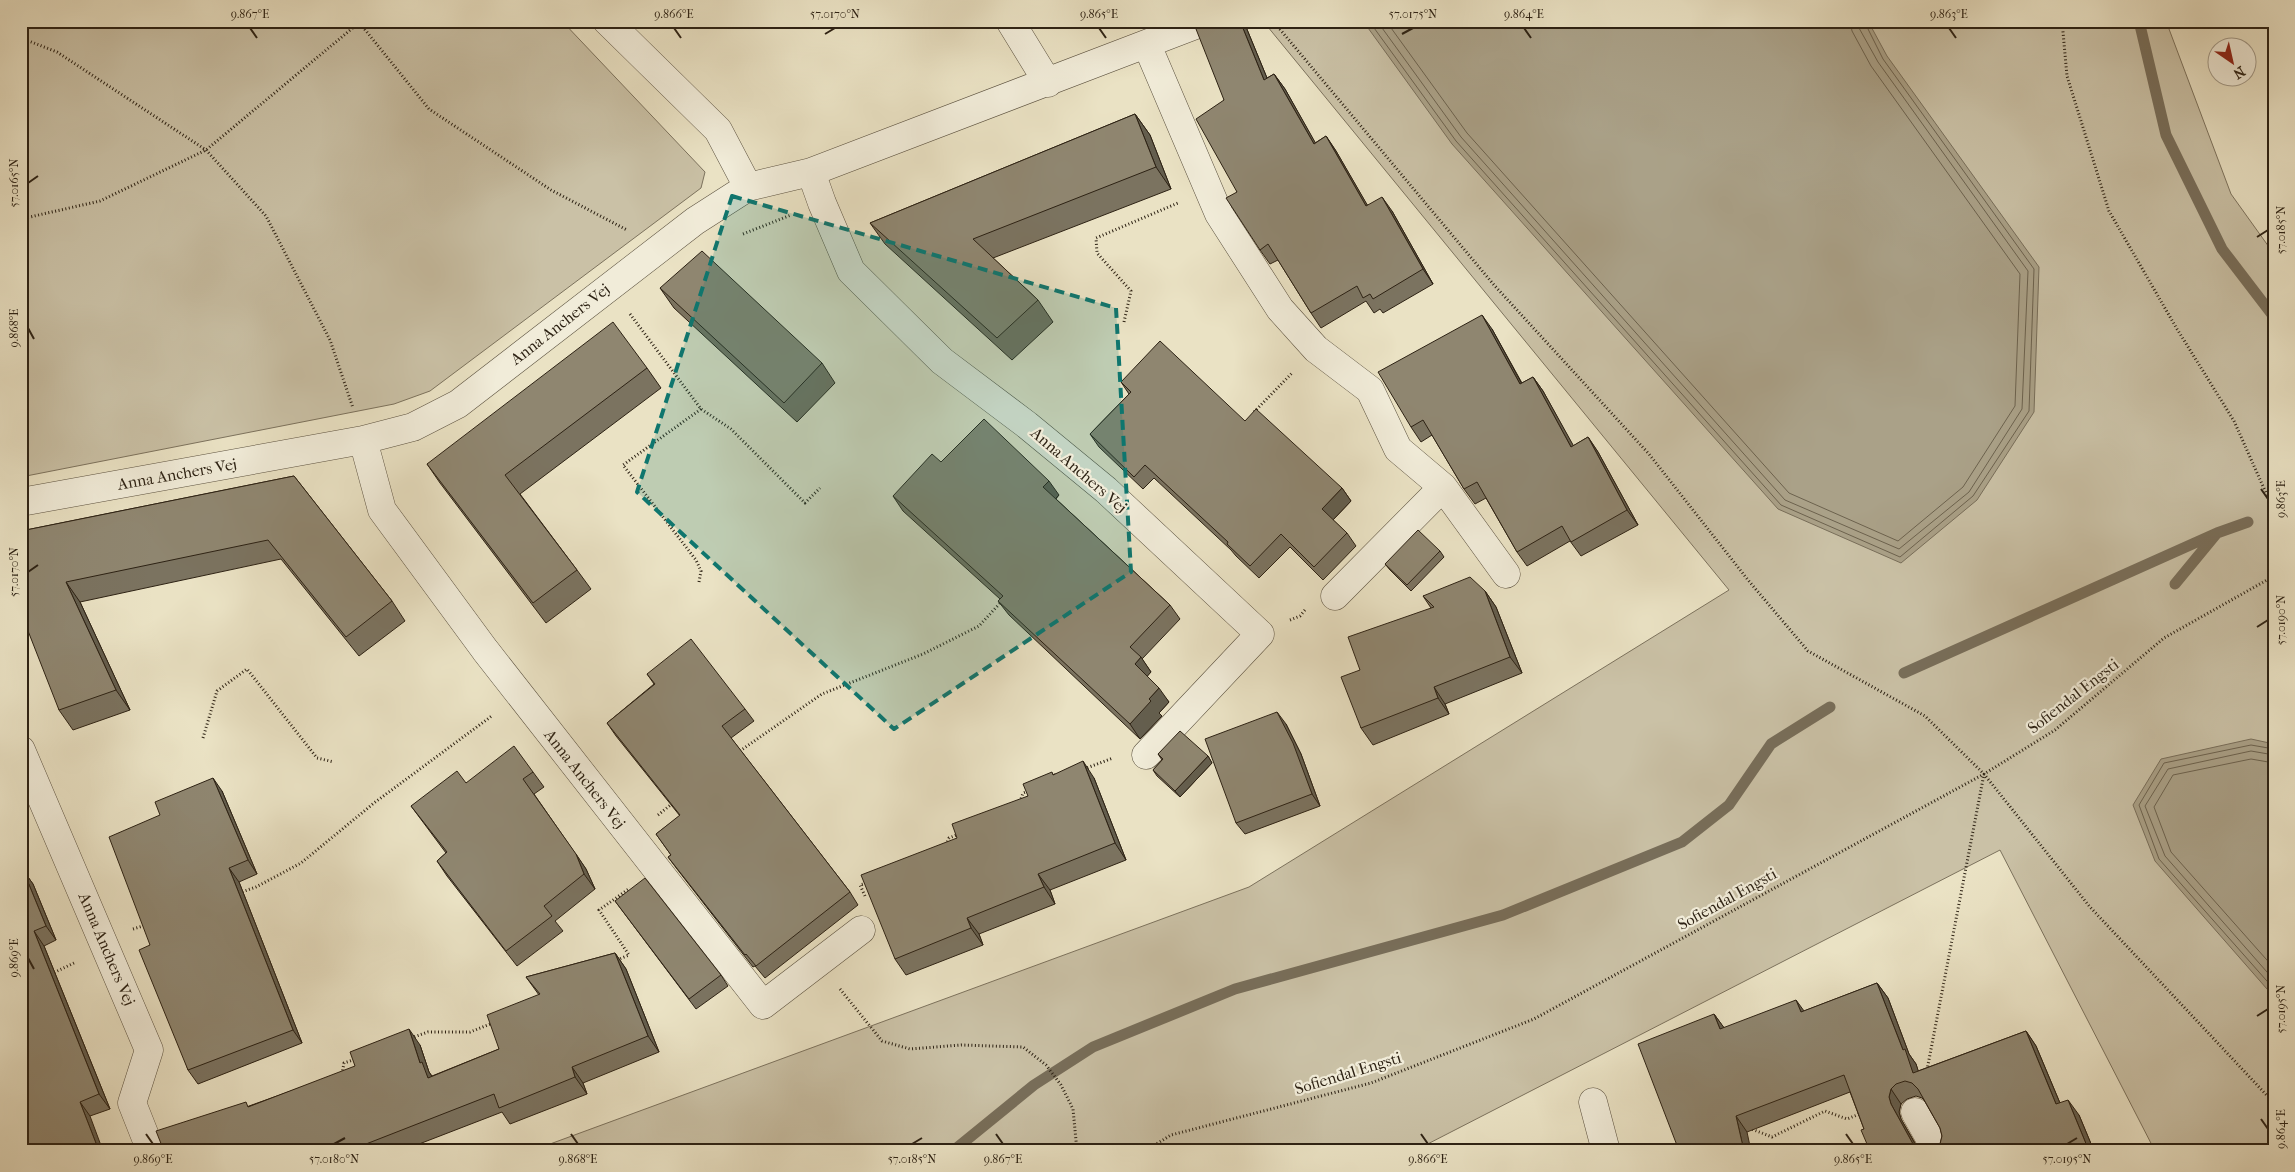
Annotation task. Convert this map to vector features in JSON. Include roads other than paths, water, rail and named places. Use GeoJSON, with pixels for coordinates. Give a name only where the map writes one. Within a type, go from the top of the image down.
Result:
{"type":"FeatureCollection","features":[{"type":"Feature","properties":{"kind":"street"},"geometry":{"type":"LineString","coordinates":[[607,21],[718,130],[748,187]]}},
{"type":"Feature","properties":{"kind":"street"},"geometry":{"type":"LineString","coordinates":[[1010,21],[1048,83]]}},
{"type":"Feature","properties":{"kind":"street","name":"Anna Anchers Vej"},"geometry":{"type":"LineString","coordinates":[[21,502],[363,440],[413,427],[458,404],[695,221],[748,187],[811,172],[1206,21]]}},
{"type":"Feature","properties":{"kind":"street"},"geometry":{"type":"LineString","coordinates":[[1146,45],[1219,214],[1280,309],[1316,349],[1370,390],[1398,449],[1443,487],[1506,574]]}},
{"type":"Feature","properties":{"kind":"street","name":"Anna Anchers Vej"},"geometry":{"type":"LineString","coordinates":[[811,172],[822,204],[851,272],[942,361],[1027,425],[1106,490],[1260,634],[1146,754]]}},
{"type":"Feature","properties":{"kind":"street","name":"Anna Anchers Vej"},"geometry":{"type":"LineString","coordinates":[[363,440],[382,510],[520,695],[763,1005],[861,930]]}},
{"type":"Feature","properties":{"kind":"street"},"geometry":{"type":"LineString","coordinates":[[1335,596],[1443,487]]}},
{"type":"Feature","properties":{"kind":"street","name":"Anna Anchers Vej"},"geometry":{"type":"LineString","coordinates":[[21,750],[104,939],[149,1050],[132,1103],[151,1151]]}},
{"type":"Feature","properties":{"kind":"street"},"geometry":{"type":"LineString","coordinates":[[1593,1102],[1606,1151]]}},
{"type":"Feature","properties":{"kind":"street"},"geometry":{"type":"LineString","coordinates":[[1915,1112],[1937,1151]]}},
{"type":"Feature","properties":{"kind":"water"},"geometry":{"type":"Polygon","coordinates":[[[1363,21],[1868,21],[1887,56],[2039,267],[2034,412],[1977,500],[1901,563],[1778,509],[1452,144],[1363,21]]]}},
{"type":"Feature","properties":{"kind":"water"},"geometry":{"type":"Polygon","coordinates":[[[2251,739],[2274,744],[2274,997],[2155,861],[2133,805],[2161,759],[2251,739]]]}},
{"type":"Feature","properties":{"kind":"waterway"},"geometry":{"type":"LineString","coordinates":[[2139,21],[2166,135],[2222,249],[2274,317]]}},
{"type":"Feature","properties":{"kind":"waterway"},"geometry":{"type":"LineString","coordinates":[[2175,584],[2217,533],[2248,522]]}},
{"type":"Feature","properties":{"kind":"waterway"},"geometry":{"type":"LineString","coordinates":[[1904,673],[2217,533]]}},
{"type":"Feature","properties":{"kind":"waterway"},"geometry":{"type":"LineString","coordinates":[[953,1151],[1034,1085],[1093,1047],[1235,989],[1503,915],[1682,842],[1729,805],[1771,744],[1830,707]]}}]}
